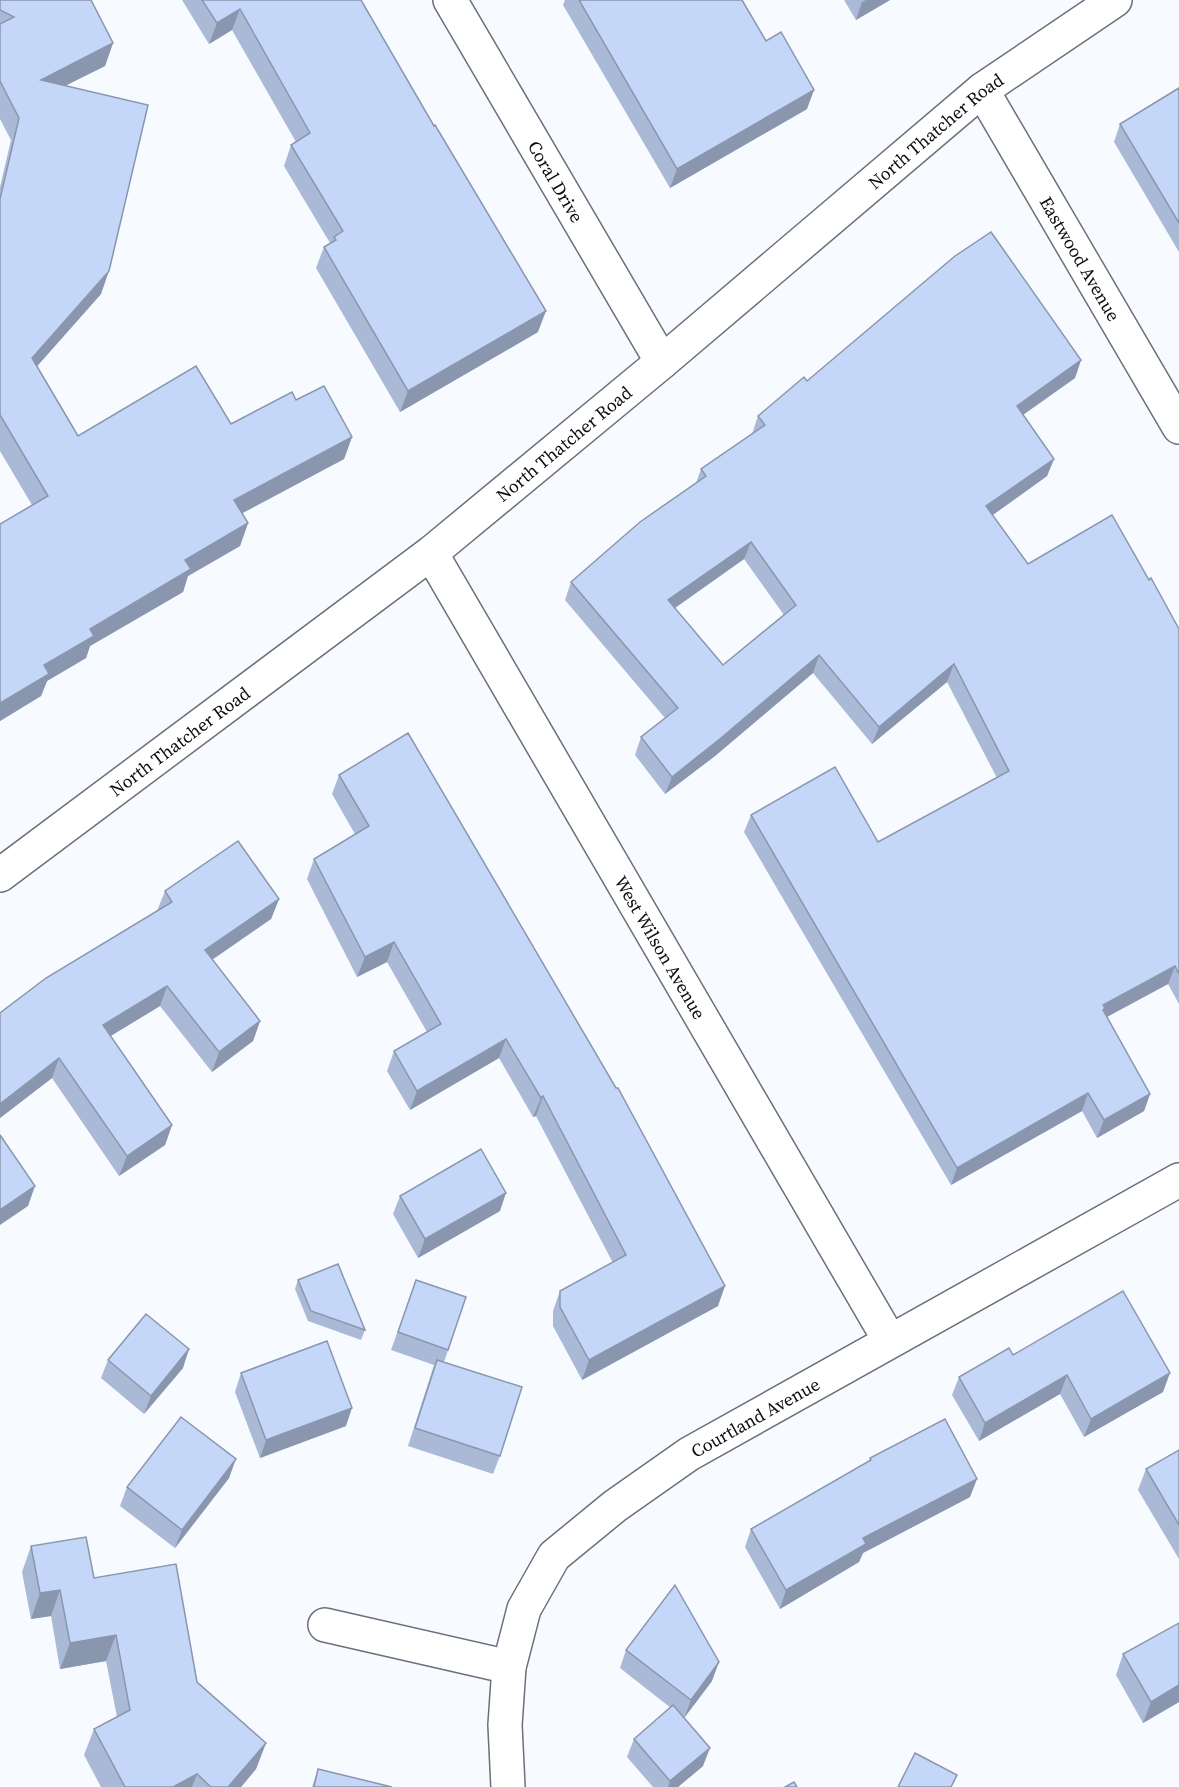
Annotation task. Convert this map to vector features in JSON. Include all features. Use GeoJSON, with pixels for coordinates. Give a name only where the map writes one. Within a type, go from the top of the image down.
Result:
{"type":"FeatureCollection","features":[{"type":"Feature","properties":{"kind":"street","name":"Coral Drive"},"geometry":{"type":"LineString","coordinates":[[450,0],[662,362]]}},
{"type":"Feature","properties":{"kind":"street","name":"North Thatcher Road"},"geometry":{"type":"LineString","coordinates":[[0,875],[431,553],[662,362],[982,90],[1115,0]]}},
{"type":"Feature","properties":{"kind":"street","name":"Eastwood Avenue"},"geometry":{"type":"LineString","coordinates":[[982,90],[1179,427]]}},
{"type":"Feature","properties":{"kind":"street","name":"West Wilson Avenue"},"geometry":{"type":"LineString","coordinates":[[431,553],[890,1341]]}},
{"type":"Feature","properties":{"kind":"street","name":"Courtland Avenue"},"geometry":{"type":"LineString","coordinates":[[508,1787],[505,1725],[509,1667],[524,1609],[554,1556],[615,1506],[689,1454],[890,1341],[1176,1187]]}},
{"type":"Feature","properties":{"kind":"street"},"geometry":{"type":"LineString","coordinates":[[324,1625],[509,1667]]}},
{"type":"Feature","properties":{"kind":"building"},"geometry":{"type":"Polygon","coordinates":[[[0,0],[91,0],[113,43],[41,80],[148,105],[109,271],[32,358],[78,436],[196,366],[231,424],[292,392],[296,400],[324,386],[352,437],[234,500],[248,523],[185,560],[191,569],[90,629],[94,636],[44,665],[49,674],[0,703],[0,524],[48,496],[0,415],[0,199],[19,118],[0,81],[0,24],[14,17],[0,10],[0,0]]]}},
{"type":"Feature","properties":{"kind":"building"},"geometry":{"type":"Polygon","coordinates":[[[202,0],[361,0],[546,311],[408,391],[324,247],[336,240],[334,237],[343,231],[291,145],[310,133],[240,9],[217,23],[202,0]]]}},
{"type":"Feature","properties":{"kind":"building"},"geometry":{"type":"Polygon","coordinates":[[[579,0],[742,0],[766,41],[781,32],[814,90],[677,169],[579,0]]]}},
{"type":"Feature","properties":{"kind":"building"},"geometry":{"type":"Polygon","coordinates":[[[1179,88],[1179,223],[1120,124],[1179,88]]]}},
{"type":"Feature","properties":{"kind":"building"},"geometry":{"type":"Polygon","coordinates":[[[991,232],[1081,360],[1017,406],[1054,459],[986,506],[1028,564],[1112,515],[1179,629],[1179,974],[1175,966],[1103,1005],[1105,1008],[1103,1010],[1150,1094],[1104,1120],[1088,1093],[957,1168],[751,815],[835,767],[878,842],[1009,771],[954,664],[879,727],[819,655],[672,777],[641,737],[678,708],[571,582],[640,522],[706,476],[701,469],[765,425],[758,416],[804,377],[807,381],[955,256],[991,232]],[[751,542],[668,600],[723,665],[796,605],[751,542]]]}},
{"type":"Feature","properties":{"kind":"building"},"geometry":{"type":"Polygon","coordinates":[[[408,733],[618,1088],[725,1286],[589,1360],[560,1307],[560,1291],[626,1255],[543,1096],[541,1098],[506,1039],[417,1091],[394,1051],[441,1024],[394,942],[365,957],[314,859],[369,826],[339,775],[408,733]]]}},
{"type":"Feature","properties":{"kind":"building"},"geometry":{"type":"Polygon","coordinates":[[[238,841],[279,899],[205,950],[260,1021],[219,1052],[167,986],[103,1025],[172,1125],[127,1156],[59,1058],[0,1104],[0,1013],[46,978],[172,902],[165,891],[238,841]]]}},
{"type":"Feature","properties":{"kind":"building"},"geometry":{"type":"Polygon","coordinates":[[[0,1135],[35,1186],[0,1210],[0,1135]]]}},
{"type":"Feature","properties":{"kind":"building"},"geometry":{"type":"Polygon","coordinates":[[[481,1149],[506,1193],[425,1239],[400,1196],[481,1149]]]}},
{"type":"Feature","properties":{"kind":"building"},"geometry":{"type":"Polygon","coordinates":[[[338,1264],[365,1330],[311,1311],[298,1280],[338,1264]]]}},
{"type":"Feature","properties":{"kind":"building"},"geometry":{"type":"Polygon","coordinates":[[[416,1280],[466,1297],[448,1350],[398,1332],[416,1280]]]}},
{"type":"Feature","properties":{"kind":"building"},"geometry":{"type":"Polygon","coordinates":[[[1123,1291],[1170,1373],[1091,1419],[1067,1375],[985,1423],[959,1377],[1009,1348],[1013,1355],[1123,1291]]]}},
{"type":"Feature","properties":{"kind":"building"},"geometry":{"type":"Polygon","coordinates":[[[146,1314],[189,1349],[151,1396],[108,1360],[146,1314]]]}},
{"type":"Feature","properties":{"kind":"building"},"geometry":{"type":"Polygon","coordinates":[[[327,1341],[352,1408],[266,1440],[241,1373],[327,1341]]]}},
{"type":"Feature","properties":{"kind":"building"},"geometry":{"type":"Polygon","coordinates":[[[437,1360],[522,1387],[500,1456],[415,1428],[437,1360]]]}},
{"type":"Feature","properties":{"kind":"building"},"geometry":{"type":"Polygon","coordinates":[[[181,1417],[236,1459],[182,1530],[127,1487],[181,1417]]]}},
{"type":"Feature","properties":{"kind":"building"},"geometry":{"type":"Polygon","coordinates":[[[945,1419],[977,1479],[863,1538],[866,1544],[786,1590],[751,1529],[871,1460],[870,1458],[945,1419]]]}},
{"type":"Feature","properties":{"kind":"building"},"geometry":{"type":"Polygon","coordinates":[[[1179,1450],[1179,1525],[1146,1469],[1179,1450]]]}},
{"type":"Feature","properties":{"kind":"building"},"geometry":{"type":"Polygon","coordinates":[[[86,1537],[94,1578],[176,1564],[197,1682],[266,1743],[228,1787],[211,1787],[197,1774],[173,1787],[125,1787],[94,1729],[130,1710],[116,1635],[70,1643],[60,1590],[40,1593],[31,1546],[86,1537]]]}},
{"type":"Feature","properties":{"kind":"building"},"geometry":{"type":"Polygon","coordinates":[[[675,1585],[719,1662],[691,1700],[626,1650],[675,1585]]]}},
{"type":"Feature","properties":{"kind":"building"},"geometry":{"type":"Polygon","coordinates":[[[1179,1623],[1179,1685],[1151,1702],[1123,1654],[1179,1623]]]}},
{"type":"Feature","properties":{"kind":"building"},"geometry":{"type":"Polygon","coordinates":[[[673,1705],[710,1748],[670,1781],[634,1739],[673,1705]]]}},
{"type":"Feature","properties":{"kind":"building"},"geometry":{"type":"Polygon","coordinates":[[[915,1753],[957,1775],[951,1787],[898,1787],[915,1753]]]}},
{"type":"Feature","properties":{"kind":"building"},"geometry":{"type":"Polygon","coordinates":[[[318,1769],[392,1787],[314,1787],[318,1769]]]}},
{"type":"Feature","properties":{"kind":"building"},"geometry":{"type":"Polygon","coordinates":[[[794,1782],[797,1787],[785,1787],[794,1782]]]}}]}
